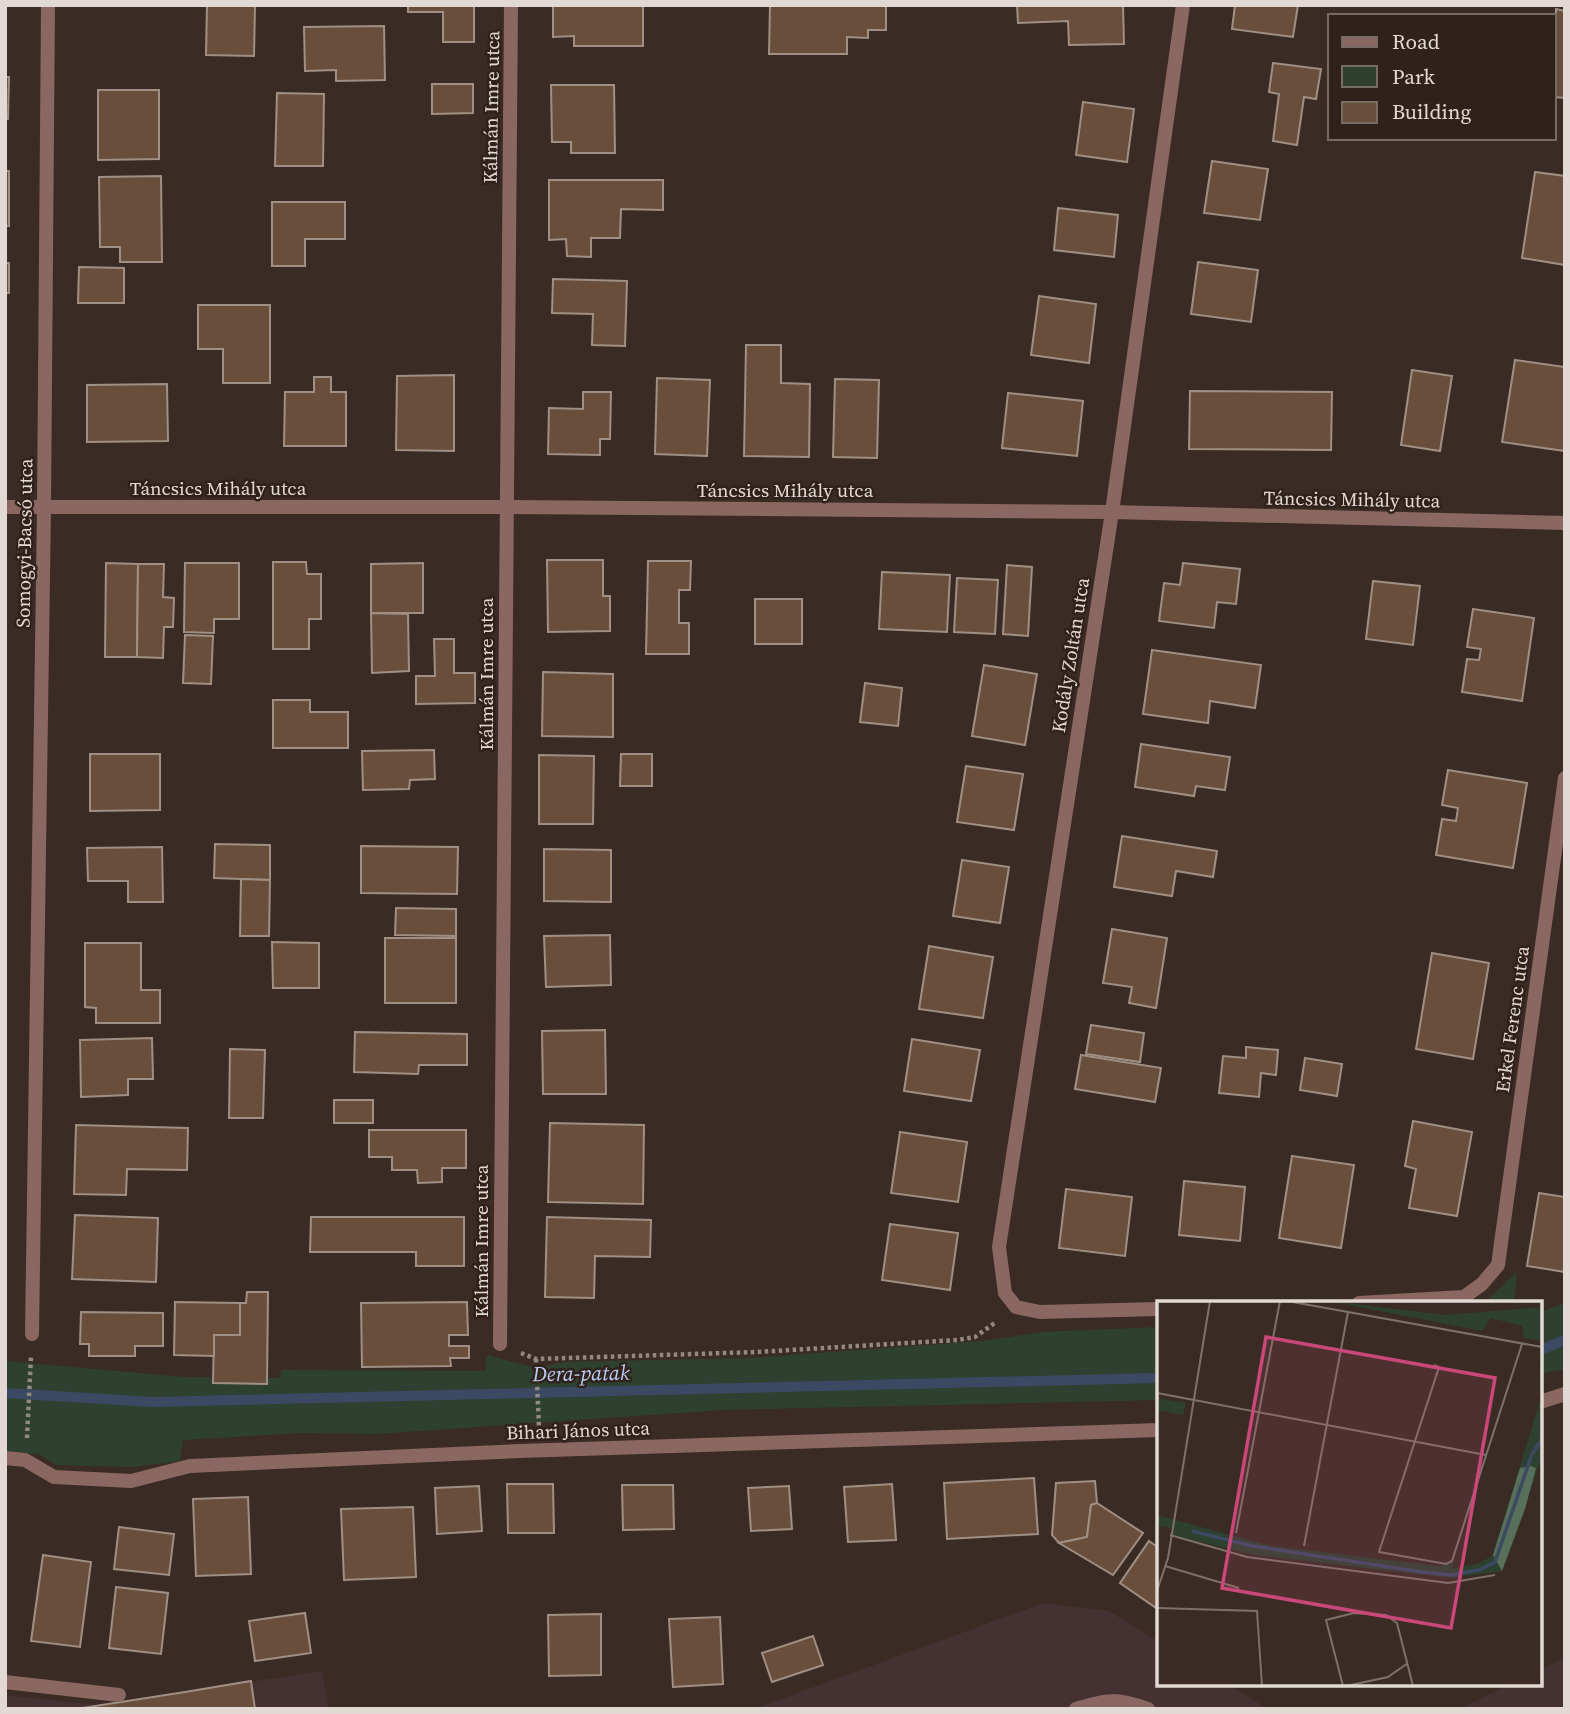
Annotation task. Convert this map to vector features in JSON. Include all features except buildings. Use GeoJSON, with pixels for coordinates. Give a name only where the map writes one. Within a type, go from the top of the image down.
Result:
{"type":"FeatureCollection","features":[{"type":"Feature","properties":{"kind":"street","name":"Somogyi-Bacsó utca"},"geometry":{"type":"LineString","coordinates":[[32,1334],[48,5]]}},
{"type":"Feature","properties":{"kind":"street","name":"Kálmán Imre utca"},"geometry":{"type":"LineString","coordinates":[[500,1343],[511,5]]}},
{"type":"Feature","properties":{"kind":"street","name":"Kodály Zoltán utca"},"geometry":{"type":"LineString","coordinates":[[1016,1307],[1005,1293],[999,1247],[1112,512],[1183,5]]}},
{"type":"Feature","properties":{"kind":"street","name":"Táncsics Mihály utca"},"geometry":{"type":"LineString","coordinates":[[5,507],[506,507],[1112,512],[1565,523]]}},
{"type":"Feature","properties":{"kind":"street","name":"Erkel Ferenc utca"},"geometry":{"type":"LineString","coordinates":[[1394,1301],[1464,1297],[1482,1284],[1498,1265],[1565,778]]}},
{"type":"Feature","properties":{"kind":"street"},"geometry":{"type":"LineString","coordinates":[[1016,1307],[1040,1312],[1157,1309]]}},
{"type":"Feature","properties":{"kind":"street"},"geometry":{"type":"LineString","coordinates":[[1542,1401],[1565,1394]]}},
{"type":"Feature","properties":{"kind":"street","name":"Bihari János utca"},"geometry":{"type":"LineString","coordinates":[[5,1458],[25,1460],[54,1477],[131,1481],[190,1466],[520,1451],[1157,1430]]}},
{"type":"Feature","properties":{"kind":"street"},"geometry":{"type":"LineString","coordinates":[[5,1682],[119,1695]]}},
{"type":"Feature","properties":{"kind":"street"},"geometry":{"type":"LineString","coordinates":[[1076,1709],[1102,1700],[1125,1701],[1148,1709]]}},
{"type":"Feature","properties":{"kind":"path"},"geometry":{"type":"LineString","coordinates":[[539,1428],[536,1359],[757,1352],[957,1340],[975,1337],[1016,1307]]}},
{"type":"Feature","properties":{"kind":"path"},"geometry":{"type":"LineString","coordinates":[[28,1422],[31,1368]]}},
{"type":"Feature","properties":{"kind":"shaded area"},"geometry":{"type":"Polygon","coordinates":[[[1043,1603],[1109,1611],[1157,1641],[1157,1686],[1231,1686],[1268,1709],[754,1709],[1043,1603]]]}},
{"type":"Feature","properties":{"kind":"shaded area"},"geometry":{"type":"Polygon","coordinates":[[[1565,1658],[1565,1709],[1460,1709],[1506,1686],[1542,1686],[1542,1669],[1565,1658]]]}},
{"type":"Feature","properties":{"kind":"shaded area"},"geometry":{"type":"Polygon","coordinates":[[[322,1671],[329,1709],[5,1709],[5,1695],[97,1705],[322,1671]]]}},
{"type":"Feature","properties":{"kind":"green space"},"geometry":{"type":"Polygon","coordinates":[[[1517,1272],[1514,1301],[1486,1301],[1517,1272]]]}},
{"type":"Feature","properties":{"kind":"green space"},"geometry":{"type":"Polygon","coordinates":[[[1565,1303],[1565,1369],[1542,1374],[1542,1311],[1565,1303]]]}},
{"type":"Feature","properties":{"kind":"green space"},"geometry":{"type":"Polygon","coordinates":[[[1157,1327],[1157,1400],[723,1410],[376,1434],[301,1433],[183,1440],[180,1461],[132,1467],[56,1465],[39,1454],[5,1451],[5,1361],[183,1377],[280,1378],[281,1370],[485,1371],[487,1355],[532,1367],[535,1383],[539,1367],[564,1362],[749,1358],[983,1341],[1042,1332],[1157,1327]]]}},
{"type":"Feature","properties":{"kind":"waterway","name":"Dera-patak"},"geometry":{"type":"LineString","coordinates":[[1542,1349],[1565,1340]]}},
{"type":"Feature","properties":{"kind":"waterway","name":"Dera-patak"},"geometry":{"type":"LineString","coordinates":[[5,1393],[153,1402],[1157,1378]]}}]}
